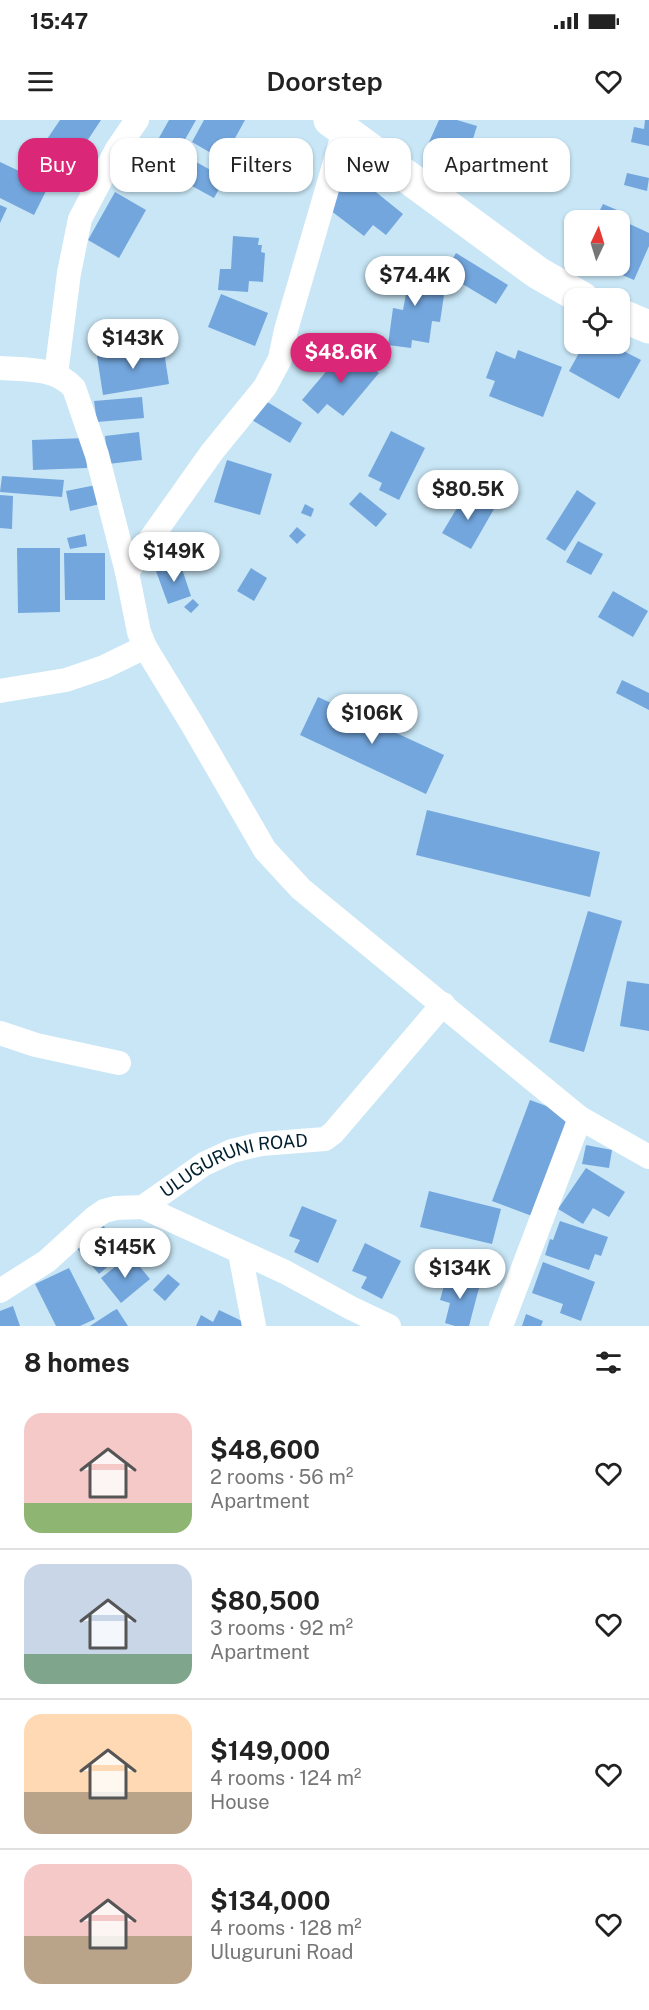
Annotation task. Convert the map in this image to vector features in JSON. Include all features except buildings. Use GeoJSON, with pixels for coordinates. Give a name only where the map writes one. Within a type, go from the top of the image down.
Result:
{"type":"FeatureCollection","features":[{"type":"Feature","properties":{"kind":"street"},"geometry":{"type":"LineString","coordinates":[[56,374],[69,273],[80,219],[117,149],[137,120]]}},
{"type":"Feature","properties":{"kind":"street"},"geometry":{"type":"LineString","coordinates":[[127,572],[212,452],[265,387],[280,359],[337,125],[538,273],[564,288]]}},
{"type":"Feature","properties":{"kind":"street"},"geometry":{"type":"LineString","coordinates":[[630,319],[649,327]]}},
{"type":"Feature","properties":{"kind":"street"},"geometry":{"type":"LineString","coordinates":[[0,368],[56,374],[67,380],[74,388],[97,455],[127,572],[139,632],[145,648],[265,850],[300,889],[580,1118],[649,1157]]}},
{"type":"Feature","properties":{"kind":"street"},"geometry":{"type":"LineString","coordinates":[[0,691],[66,680],[104,667],[145,648]]}},
{"type":"Feature","properties":{"kind":"street","name":"ULUGURUNI ROAD"},"geometry":{"type":"LineString","coordinates":[[0,1292],[47,1260],[99,1214],[116,1208],[143,1206],[204,1164],[232,1151],[261,1144],[325,1139],[351,1112],[443,1004]]}},
{"type":"Feature","properties":{"kind":"street"},"geometry":{"type":"LineString","coordinates":[[0,1033],[36,1045],[119,1063]]}},
{"type":"Feature","properties":{"kind":"street"},"geometry":{"type":"LineString","coordinates":[[501,1326],[580,1118]]}},
{"type":"Feature","properties":{"kind":"street"},"geometry":{"type":"LineString","coordinates":[[143,1206],[285,1272],[389,1326]]}},
{"type":"Feature","properties":{"kind":"street"},"geometry":{"type":"LineString","coordinates":[[240,1253],[254,1326]]}}]}
